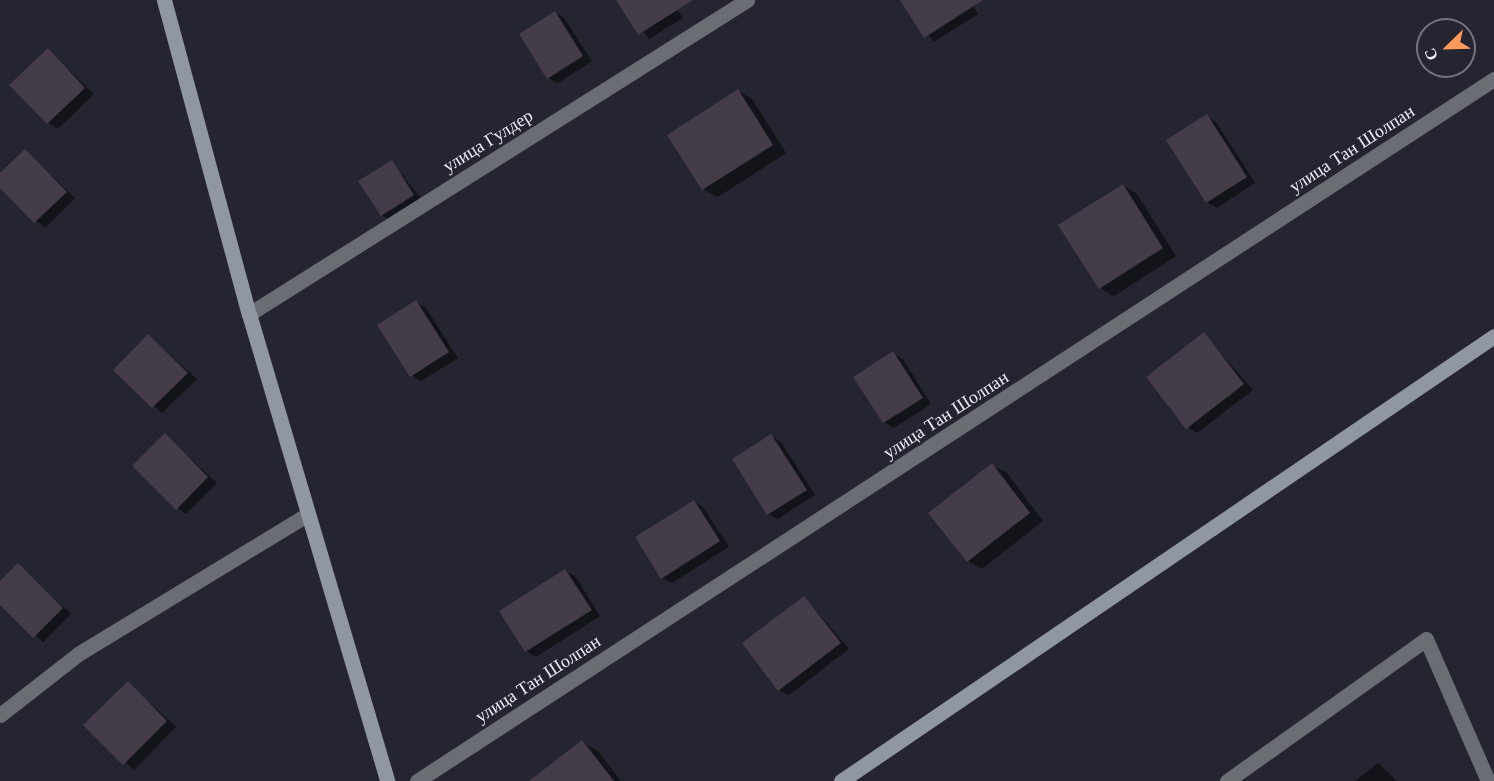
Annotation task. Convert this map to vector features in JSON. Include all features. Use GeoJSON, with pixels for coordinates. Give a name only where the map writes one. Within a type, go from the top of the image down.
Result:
{"type":"FeatureCollection","features":[{"type":"Feature","properties":{"kind":"street"},"geometry":{"type":"LineString","coordinates":[[164,0],[249,314],[387,781]]}},
{"type":"Feature","properties":{"kind":"street","name":"улица Гулдер"},"geometry":{"type":"LineString","coordinates":[[249,314],[747,0]]}},
{"type":"Feature","properties":{"kind":"street","name":"улица Тан Шолпан"},"geometry":{"type":"LineString","coordinates":[[417,781],[1494,79]]}},
{"type":"Feature","properties":{"kind":"street"},"geometry":{"type":"LineString","coordinates":[[841,781],[1494,336]]}},
{"type":"Feature","properties":{"kind":"street"},"geometry":{"type":"LineString","coordinates":[[0,715],[78,654],[308,514]]}},
{"type":"Feature","properties":{"kind":"street"},"geometry":{"type":"LineString","coordinates":[[1227,781],[1426,639],[1488,781]]}},
{"type":"Feature","properties":{"kind":"building"},"geometry":{"type":"Polygon","coordinates":[[[616,0],[693,0],[638,35],[616,0]]]}},
{"type":"Feature","properties":{"kind":"building"},"geometry":{"type":"Polygon","coordinates":[[[900,0],[983,0],[924,38],[900,0]]]}},
{"type":"Feature","properties":{"kind":"building"},"geometry":{"type":"Polygon","coordinates":[[[555,11],[583,56],[547,79],[519,34],[555,11]]]}},
{"type":"Feature","properties":{"kind":"building"},"geometry":{"type":"Polygon","coordinates":[[[48,48],[85,88],[47,124],[9,85],[48,48]]]}},
{"type":"Feature","properties":{"kind":"building"},"geometry":{"type":"Polygon","coordinates":[[[738,89],[773,145],[702,190],[667,135],[738,89]]]}},
{"type":"Feature","properties":{"kind":"building"},"geometry":{"type":"Polygon","coordinates":[[[1207,114],[1247,177],[1206,203],[1166,140],[1207,114]]]}},
{"type":"Feature","properties":{"kind":"building"},"geometry":{"type":"Polygon","coordinates":[[[25,149],[67,192],[34,223],[0,188],[0,173],[25,149]]]}},
{"type":"Feature","properties":{"kind":"building"},"geometry":{"type":"Polygon","coordinates":[[[392,160],[414,195],[381,216],[358,181],[392,160]]]}},
{"type":"Feature","properties":{"kind":"building"},"geometry":{"type":"Polygon","coordinates":[[[1123,184],[1163,248],[1099,289],[1058,225],[1123,184]]]}},
{"type":"Feature","properties":{"kind":"building"},"geometry":{"type":"Polygon","coordinates":[[[416,300],[449,352],[410,377],[377,325],[416,300]]]}},
{"type":"Feature","properties":{"kind":"building"},"geometry":{"type":"Polygon","coordinates":[[[1204,332],[1244,384],[1186,429],[1146,377],[1204,332]]]}},
{"type":"Feature","properties":{"kind":"building"},"geometry":{"type":"Polygon","coordinates":[[[148,334],[188,373],[152,408],[113,370],[148,334]]]}},
{"type":"Feature","properties":{"kind":"building"},"geometry":{"type":"Polygon","coordinates":[[[893,351],[923,398],[883,423],[853,377],[893,351]]]}},
{"type":"Feature","properties":{"kind":"building"},"geometry":{"type":"Polygon","coordinates":[[[165,433],[208,477],[176,510],[132,466],[165,433]]]}},
{"type":"Feature","properties":{"kind":"building"},"geometry":{"type":"Polygon","coordinates":[[[771,434],[807,490],[767,515],[732,459],[771,434]]]}},
{"type":"Feature","properties":{"kind":"building"},"geometry":{"type":"Polygon","coordinates":[[[992,463],[1030,513],[967,562],[928,513],[992,463]]]}},
{"type":"Feature","properties":{"kind":"building"},"geometry":{"type":"Polygon","coordinates":[[[694,500],[720,541],[661,579],[635,537],[694,500]]]}},
{"type":"Feature","properties":{"kind":"building"},"geometry":{"type":"Polygon","coordinates":[[[18,563],[63,608],[33,638],[0,605],[0,581],[18,563]]]}},
{"type":"Feature","properties":{"kind":"building"},"geometry":{"type":"Polygon","coordinates":[[[565,569],[592,610],[525,652],[499,611],[565,569]]]}},
{"type":"Feature","properties":{"kind":"building"},"geometry":{"type":"Polygon","coordinates":[[[804,596],[841,643],[778,691],[742,643],[804,596]]]}},
{"type":"Feature","properties":{"kind":"building"},"geometry":{"type":"Polygon","coordinates":[[[128,681],[167,721],[123,765],[83,725],[128,681]]]}},
{"type":"Feature","properties":{"kind":"building"},"geometry":{"type":"Polygon","coordinates":[[[582,740],[614,781],[529,781],[582,740]]]}}]}
